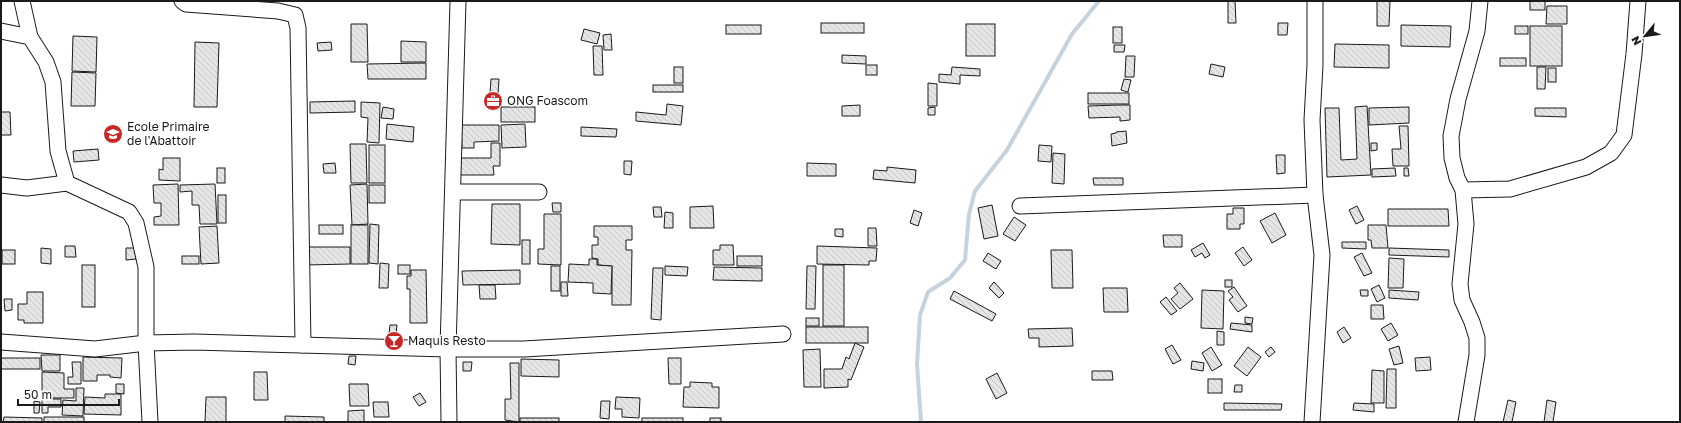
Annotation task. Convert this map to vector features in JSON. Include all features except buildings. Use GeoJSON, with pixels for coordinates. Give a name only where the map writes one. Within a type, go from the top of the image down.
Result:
{"type":"FeatureCollection","features":[{"type":"Feature","properties":{"kind":"street"},"geometry":{"type":"LineString","coordinates":[[22,1],[30,37],[46,62],[53,82],[58,151],[67,183]]}},
{"type":"Feature","properties":{"kind":"street"},"geometry":{"type":"LineString","coordinates":[[182,1],[186,4],[278,11],[295,15],[298,28],[303,345]]}},
{"type":"Feature","properties":{"kind":"street"},"geometry":{"type":"LineString","coordinates":[[449,422],[448,349],[458,1]]}},
{"type":"Feature","properties":{"kind":"street"},"geometry":{"type":"LineString","coordinates":[[1312,422],[1322,255],[1315,195],[1312,120],[1315,65],[1315,1]]}},
{"type":"Feature","properties":{"kind":"street"},"geometry":{"type":"LineString","coordinates":[[1466,422],[1477,355],[1477,338],[1472,322],[1462,300],[1460,284],[1466,224],[1463,190],[1457,178],[1452,158],[1451,136],[1458,99],[1477,31],[1480,1]]}},
{"type":"Feature","properties":{"kind":"street"},"geometry":{"type":"LineString","coordinates":[[1463,190],[1510,189],[1586,167],[1611,154],[1624,134],[1634,54],[1638,1]]}},
{"type":"Feature","properties":{"kind":"street"},"geometry":{"type":"LineString","coordinates":[[1,31],[30,37]]}},
{"type":"Feature","properties":{"kind":"street"},"geometry":{"type":"LineString","coordinates":[[1,185],[27,188],[67,183],[129,212],[136,223],[146,266],[146,343],[150,422]]}},
{"type":"Feature","properties":{"kind":"street"},"geometry":{"type":"LineString","coordinates":[[453,192],[540,192]]}},
{"type":"Feature","properties":{"kind":"street"},"geometry":{"type":"LineString","coordinates":[[1020,206],[1315,195]]}},
{"type":"Feature","properties":{"kind":"street"},"geometry":{"type":"LineString","coordinates":[[1,342],[95,349],[146,343],[209,342],[267,345],[524,349],[783,334]]}},
{"type":"Feature","properties":{"kind":"waterway"},"geometry":{"type":"LineString","coordinates":[[921,422],[917,364],[920,315],[928,292],[950,278],[965,260],[969,214],[975,191],[1007,150],[1072,34],[1099,1]]}},
{"type":"Feature","properties":{"kind":"place","name":"ONG Foascom"},"geometry":{"type":"Point","coordinates":[493,101]}},
{"type":"Feature","properties":{"kind":"place","name":"Ecole Primaire de l'Abattoir"},"geometry":{"type":"Point","coordinates":[113,134]}},
{"type":"Feature","properties":{"kind":"place","name":"Maquis Resto"},"geometry":{"type":"Point","coordinates":[394,341]}}]}
